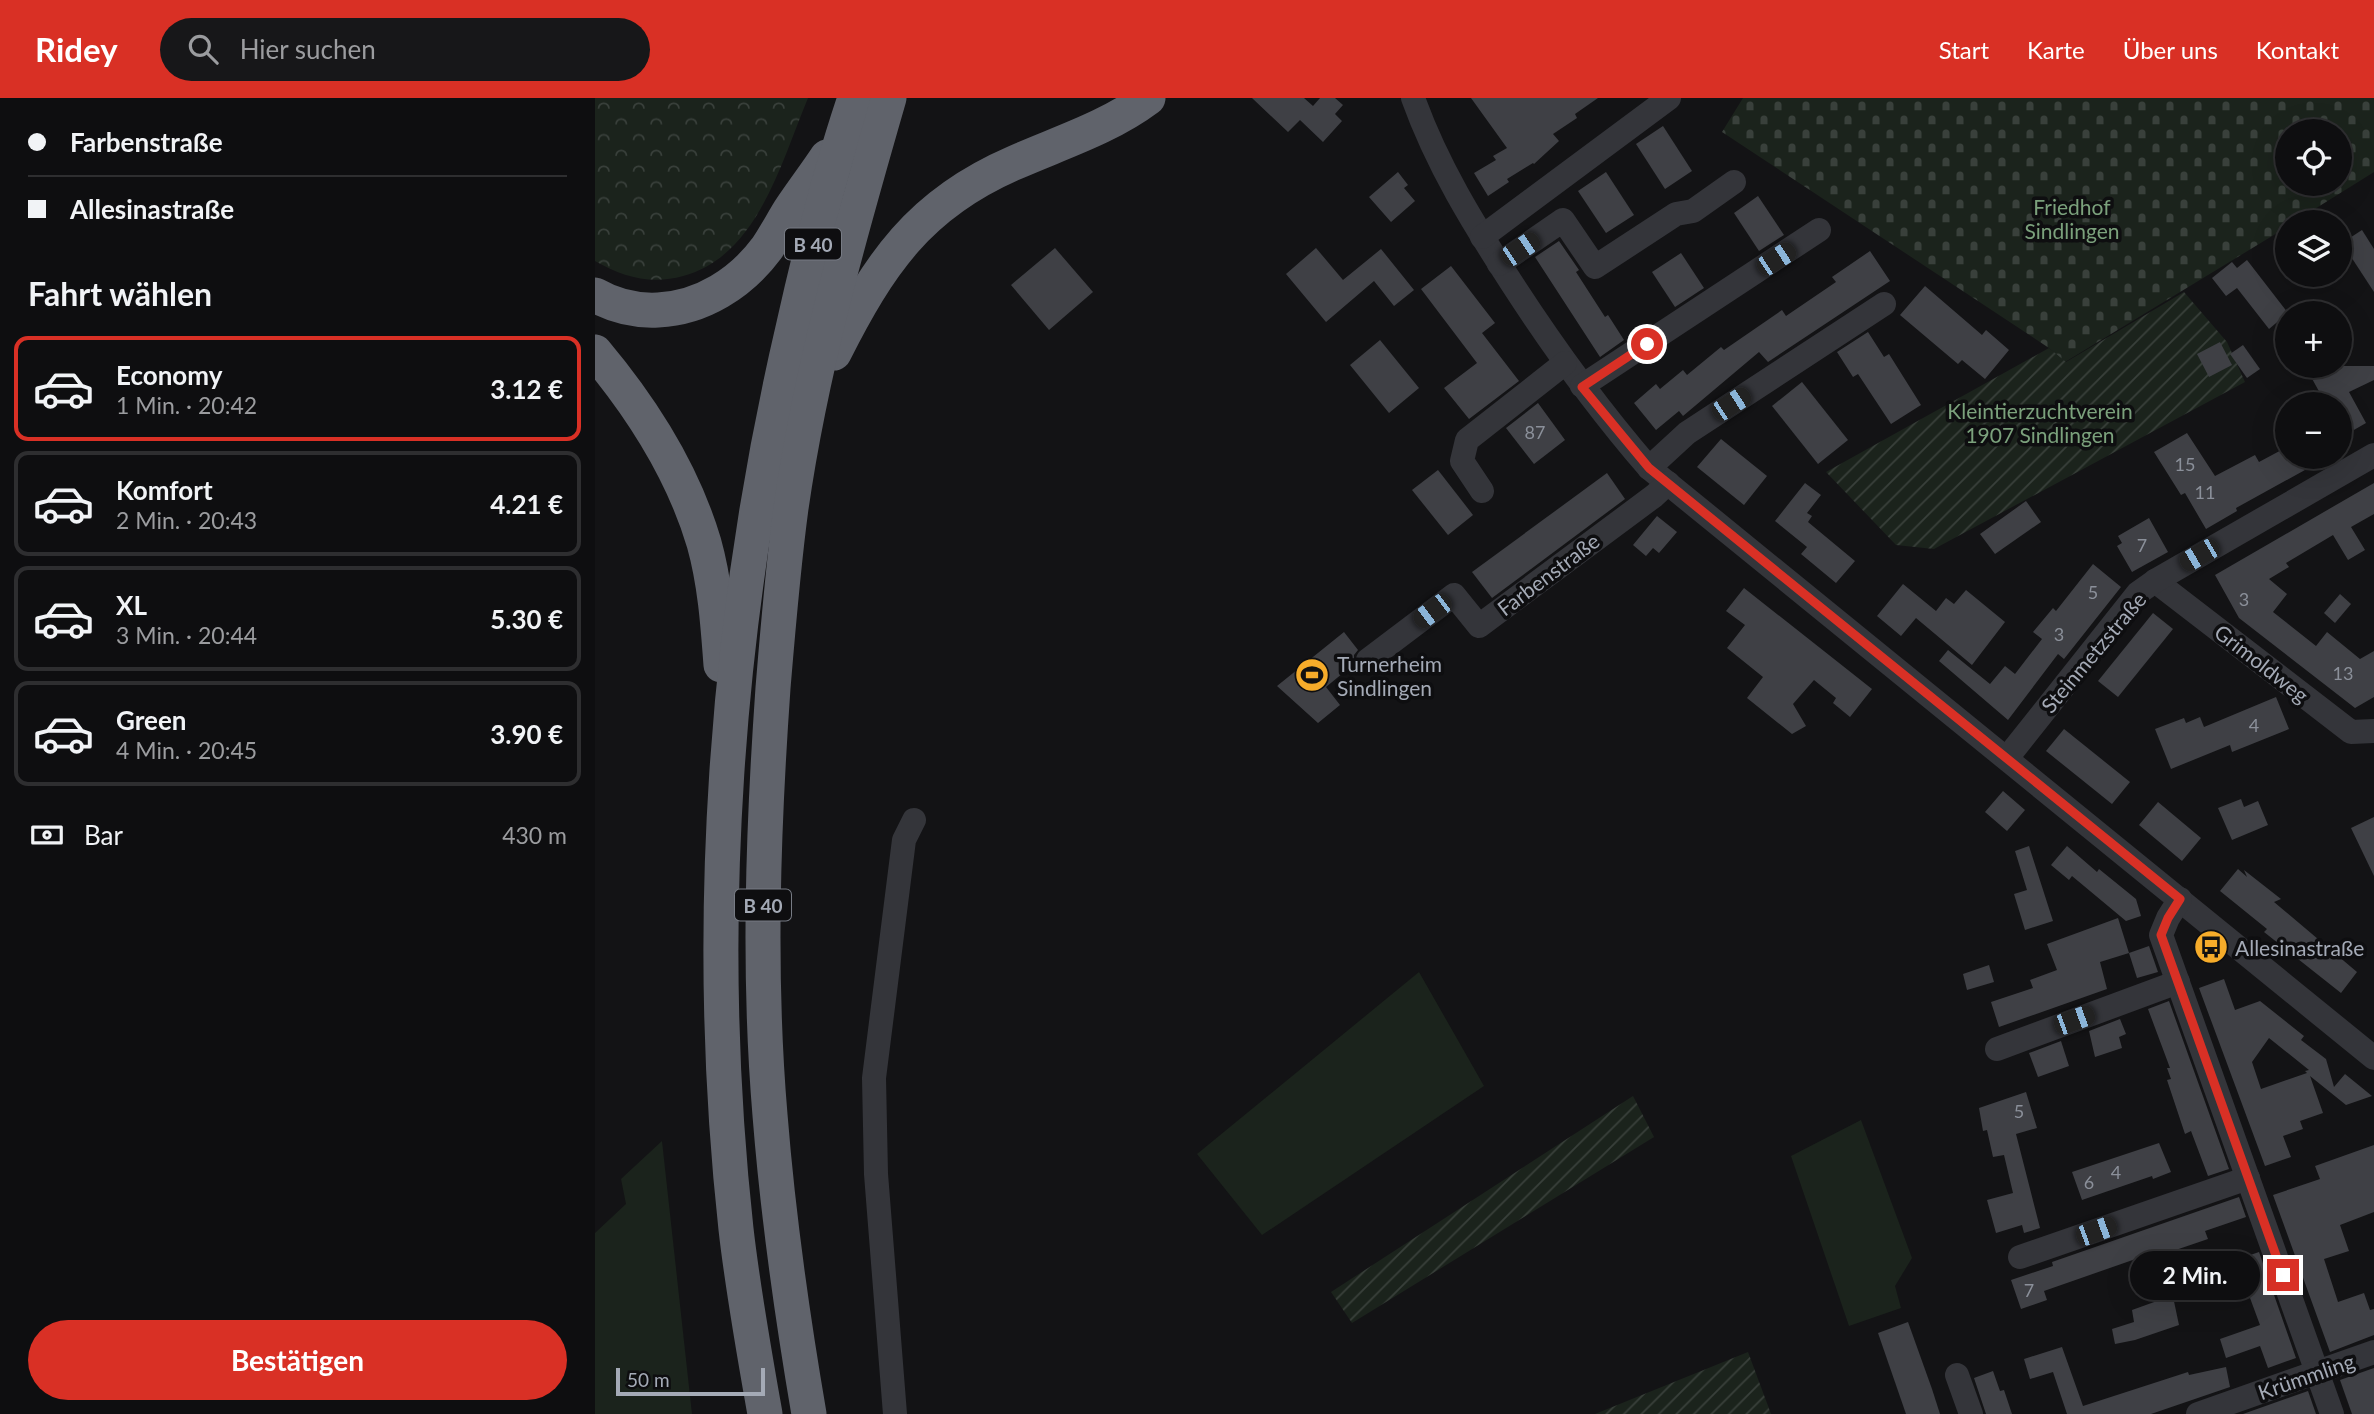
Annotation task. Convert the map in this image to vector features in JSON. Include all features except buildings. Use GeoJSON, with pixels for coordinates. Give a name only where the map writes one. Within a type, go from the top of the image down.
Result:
{"type":"FeatureCollection","features":[{"type":"Feature","properties":{"kind":"highway","name":"B 40"},"geometry":{"type":"LineString","coordinates":[[765,1414],[738,1242],[727,1117],[721,979],[728,756],[759,494],[787,351],[809,257],[855,98]]}},
{"type":"Feature","properties":{"kind":"highway","name":"B 40"},"geometry":{"type":"LineString","coordinates":[[809,1414],[787,1276],[770,1113],[764,1005],[763,884],[768,759],[791,507],[811,396],[844,251],[889,98]]}},
{"type":"Feature","properties":{"kind":"highway"},"geometry":{"type":"LineString","coordinates":[[811,396],[871,284],[891,255],[919,225],[947,201],[978,181],[1010,164],[1106,124],[1148,98]]}},
{"type":"Feature","properties":{"kind":"highway"},"geometry":{"type":"LineString","coordinates":[[595,295],[628,307],[649,310],[673,309],[698,302],[720,291],[742,276],[766,248],[842,137]]}},
{"type":"Feature","properties":{"kind":"highway"},"geometry":{"type":"LineString","coordinates":[[595,352],[660,440],[692,509],[704,543],[718,616],[728,756]]}},
{"type":"Feature","properties":{"kind":"street"},"geometry":{"type":"LineString","coordinates":[[1413,98],[1444,172],[1499,264],[1582,387],[1658,475],[2374,1058]]}},
{"type":"Feature","properties":{"kind":"street"},"geometry":{"type":"LineString","coordinates":[[1482,237],[1669,98]]}},
{"type":"Feature","properties":{"kind":"street"},"geometry":{"type":"LineString","coordinates":[[1499,264],[1563,220],[1595,267],[1676,214],[1693,211],[1734,182]]}},
{"type":"Feature","properties":{"kind":"street"},"geometry":{"type":"LineString","coordinates":[[1582,387],[1819,230]]}},
{"type":"Feature","properties":{"kind":"street","name":"Farbenstraße"},"geometry":{"type":"LineString","coordinates":[[1368,660],[1454,595],[1479,626],[1654,496],[1658,475],[1687,433],[1884,304]]}},
{"type":"Feature","properties":{"kind":"street"},"geometry":{"type":"LineString","coordinates":[[1482,491],[1462,461],[1467,440],[1565,363]]}},
{"type":"Feature","properties":{"kind":"street","name":"Steinmetzstraße"},"geometry":{"type":"LineString","coordinates":[[2007,758],[2138,593],[2374,455]]}},
{"type":"Feature","properties":{"kind":"street","name":"Grimoldweg"},"geometry":{"type":"LineString","coordinates":[[2155,581],[2351,732],[2374,731]]}},
{"type":"Feature","properties":{"kind":"street"},"geometry":{"type":"LineString","coordinates":[[895,1414],[876,1174],[874,1077],[904,840],[914,820]]}},
{"type":"Feature","properties":{"kind":"street"},"geometry":{"type":"LineString","coordinates":[[2180,899],[2161,935],[2332,1414]]}},
{"type":"Feature","properties":{"kind":"street"},"geometry":{"type":"LineString","coordinates":[[1997,1049],[2178,982]]}},
{"type":"Feature","properties":{"kind":"street"},"geometry":{"type":"LineString","coordinates":[[2021,1257],[2248,1178]]}},
{"type":"Feature","properties":{"kind":"street","name":"Krümmling"},"geometry":{"type":"LineString","coordinates":[[2198,1414],[2374,1352]]}},
{"type":"Feature","properties":{"kind":"street"},"geometry":{"type":"LineString","coordinates":[[1957,1375],[1971,1414]]}},
{"type":"Feature","properties":{"kind":"green space"},"geometry":{"type":"Polygon","coordinates":[[[595,98],[808,98],[776,177],[748,228],[730,249],[709,265],[683,276],[660,280],[637,278],[595,261],[595,98]]]}},
{"type":"Feature","properties":{"kind":"green space","name":"Friedhof Sindlingen"},"geometry":{"type":"Polygon","coordinates":[[[1743,98],[2374,98],[2374,172],[2352,186],[2352,119],[2275,119],[2275,196],[2336,196],[2313,210],[2275,210],[2275,234],[2065,362],[2049,348],[1722,132],[1743,98]]]}},
{"type":"Feature","properties":{"kind":"green space","name":"Kleintierzuchtverein 1907 Sindlingen"},"geometry":{"type":"Polygon","coordinates":[[[2184,292],[2227,342],[2245,382],[1934,549],[1896,545],[1826,472],[2049,348],[2066,362],[2184,292]]]}},
{"type":"Feature","properties":{"kind":"green space"},"geometry":{"type":"Polygon","coordinates":[[[1419,972],[1484,1086],[1262,1235],[1197,1154],[1419,972]]]}},
{"type":"Feature","properties":{"kind":"green space"},"geometry":{"type":"Polygon","coordinates":[[[1633,1096],[1654,1137],[1352,1323],[1331,1292],[1633,1096]]]}},
{"type":"Feature","properties":{"kind":"green space"},"geometry":{"type":"Polygon","coordinates":[[[1861,1120],[1912,1258],[1895,1286],[1901,1308],[1849,1326],[1791,1156],[1861,1120]]]}},
{"type":"Feature","properties":{"kind":"green space"},"geometry":{"type":"Polygon","coordinates":[[[662,1141],[692,1414],[595,1414],[595,1233],[626,1204],[621,1179],[662,1141]]]}},
{"type":"Feature","properties":{"kind":"green space"},"geometry":{"type":"Polygon","coordinates":[[[1748,1352],[1771,1414],[1595,1414],[1748,1352]]]}},
{"type":"Feature","properties":{"kind":"place","name":"Turnerheim Sindlingen"},"geometry":{"type":"Point","coordinates":[1312,675]}},
{"type":"Feature","properties":{"kind":"place","name":"Allesinastraße"},"geometry":{"type":"Point","coordinates":[2211,947]}},
{"type":"Feature","properties":{"kind":"route"},"geometry":{"type":"LineString","coordinates":[[1647,344],[1582,387],[1649,468],[2180,899],[2161,935],[2283,1275]]}}]}
